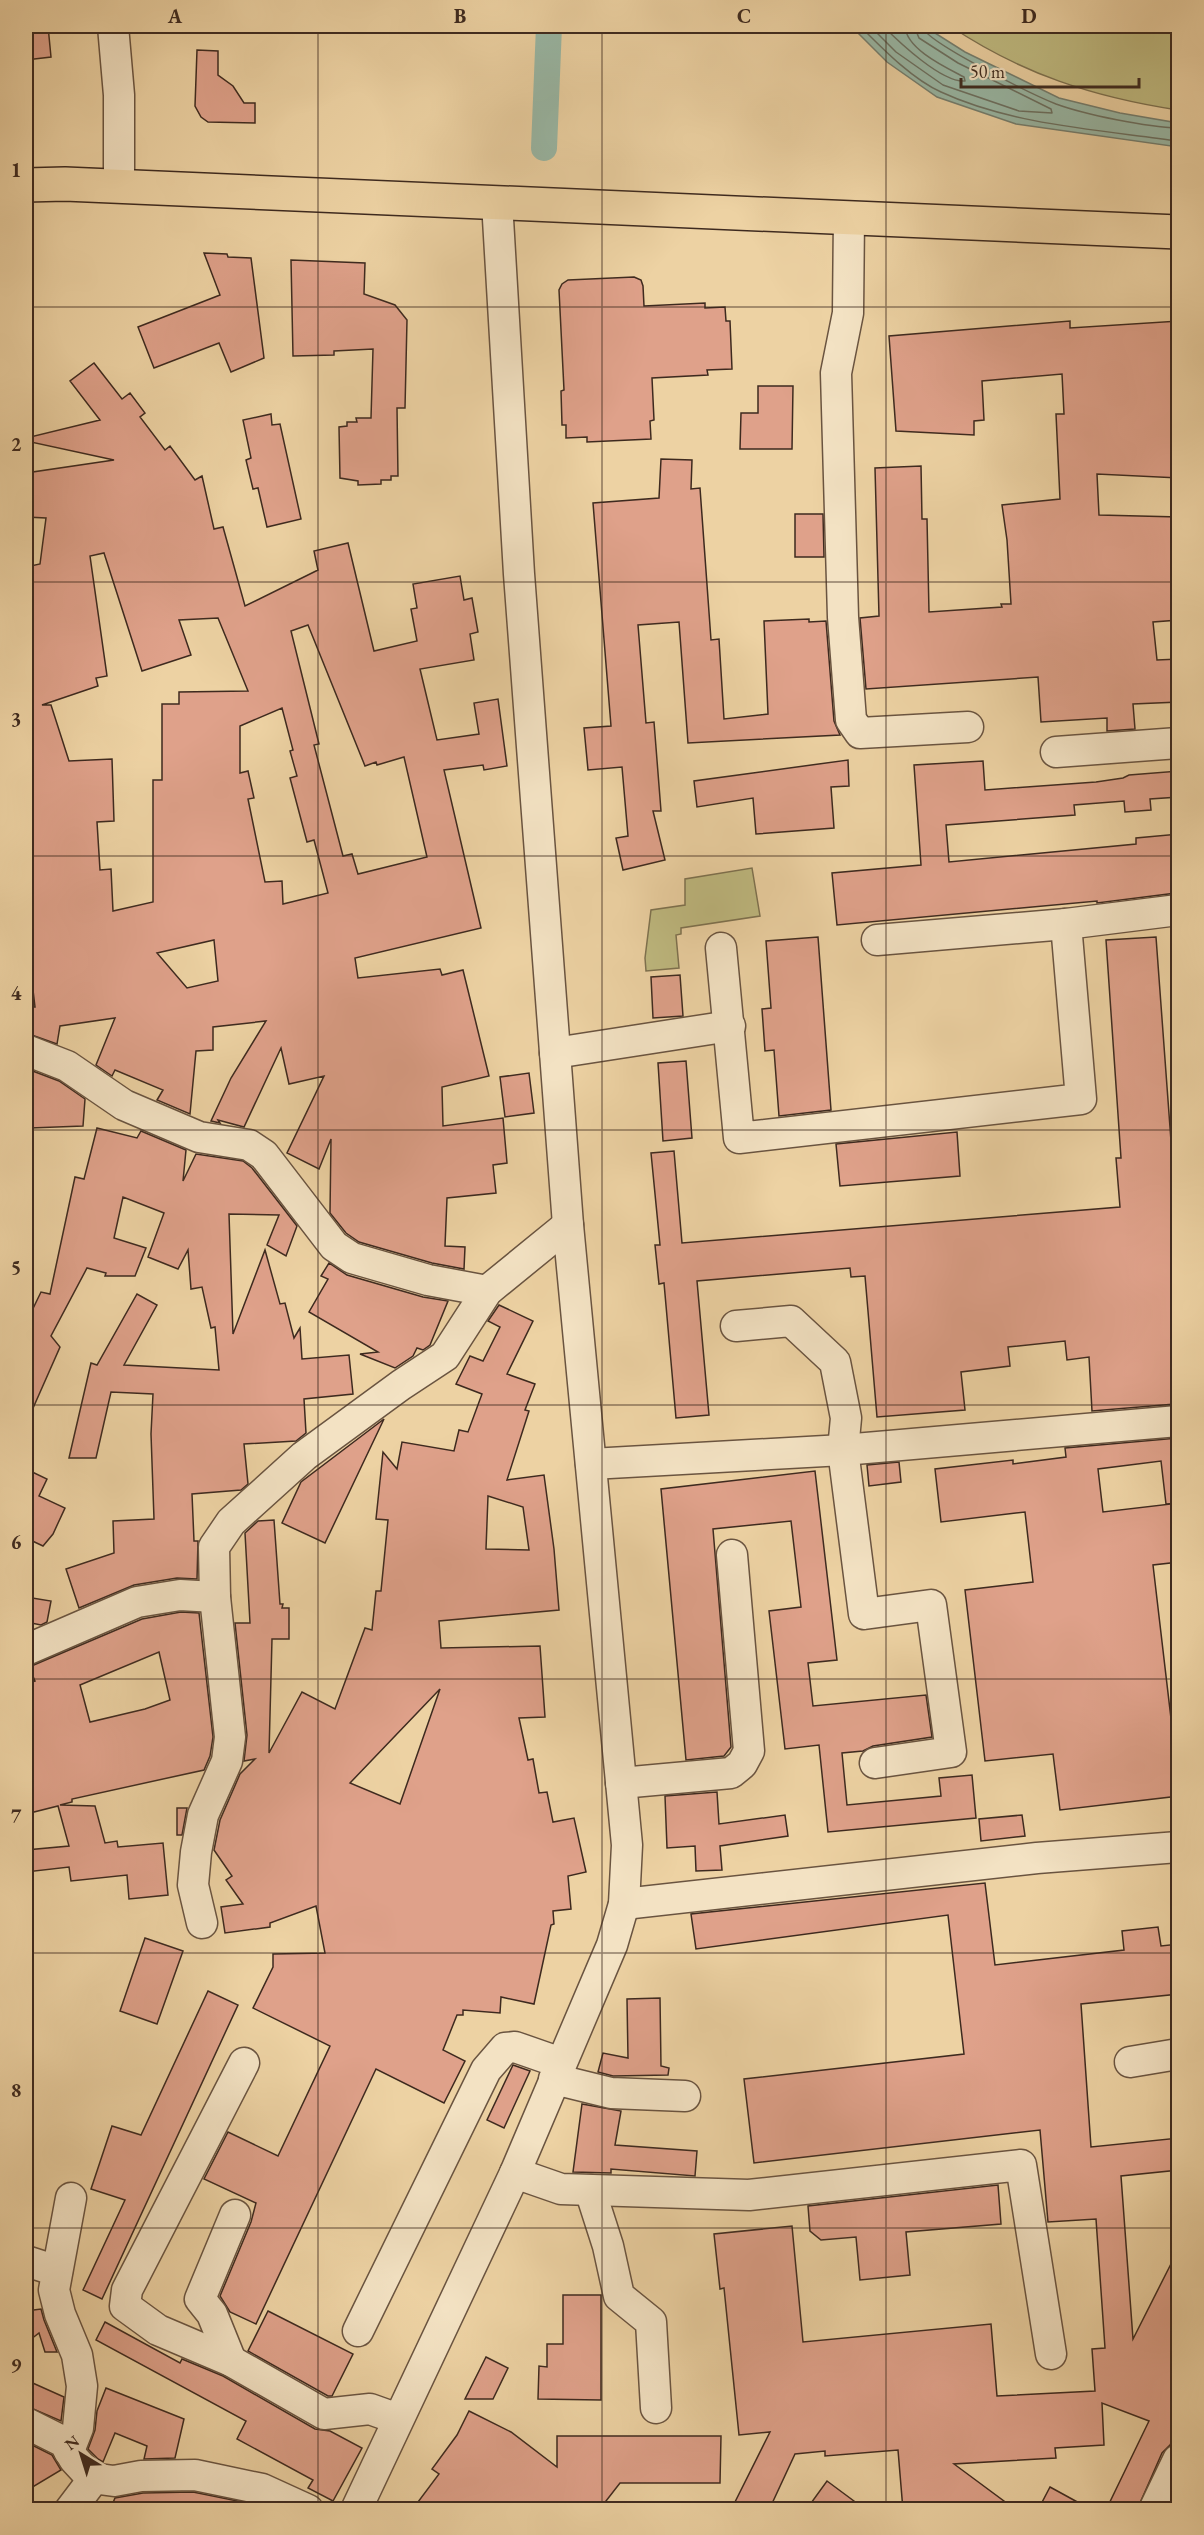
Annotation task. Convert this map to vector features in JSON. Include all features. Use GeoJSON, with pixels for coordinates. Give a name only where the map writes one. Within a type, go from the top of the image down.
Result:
{"type":"FeatureCollection","features":[{"type":"Feature","properties":{"kind":"main road"},"geometry":{"type":"LineString","coordinates":[[26,185],[119,186],[1179,232]]}},
{"type":"Feature","properties":{"kind":"street"},"geometry":{"type":"LineString","coordinates":[[113,26],[119,95],[119,186]]}},
{"type":"Feature","properties":{"kind":"street"},"geometry":{"type":"LineString","coordinates":[[356,2510],[515,2173],[612,1945],[624,1904],[627,1845],[568,1225],[519,574],[497,202]]}},
{"type":"Feature","properties":{"kind":"street"},"geometry":{"type":"LineString","coordinates":[[849,218],[848,313],[836,373],[843,605],[851,720],[860,733],[968,727]]}},
{"type":"Feature","properties":{"kind":"street"},"geometry":{"type":"LineString","coordinates":[[1056,752],[1179,743]]}},
{"type":"Feature","properties":{"kind":"street"},"geometry":{"type":"LineString","coordinates":[[877,940],[1066,924],[1179,910]]}},
{"type":"Feature","properties":{"kind":"street"},"geometry":{"type":"LineString","coordinates":[[721,948],[739,1138],[1081,1099],[1066,924]]}},
{"type":"Feature","properties":{"kind":"street"},"geometry":{"type":"LineString","coordinates":[[555,1053],[730,1026]]}},
{"type":"Feature","properties":{"kind":"street"},"geometry":{"type":"LineString","coordinates":[[26,1050],[67,1066],[124,1105],[199,1137],[249,1145],[264,1155],[334,1246],[352,1258],[428,1280],[487,1291]]}},
{"type":"Feature","properties":{"kind":"street"},"geometry":{"type":"LineString","coordinates":[[202,1923],[193,1885],[196,1852],[203,1815],[227,1761],[230,1737],[215,1597],[214,1546],[231,1522],[304,1456],[401,1384],[445,1356],[487,1291],[568,1225]]}},
{"type":"Feature","properties":{"kind":"street"},"geometry":{"type":"LineString","coordinates":[[736,1326],[791,1321],[835,1362],[846,1418],[843,1450],[864,1614],[931,1605],[951,1752],[875,1762]]}},
{"type":"Feature","properties":{"kind":"street"},"geometry":{"type":"LineString","coordinates":[[591,1464],[843,1450],[1179,1421]]}},
{"type":"Feature","properties":{"kind":"street"},"geometry":{"type":"LineString","coordinates":[[621,1783],[731,1773],[742,1764],[749,1751],[732,1555]]}},
{"type":"Feature","properties":{"kind":"street"},"geometry":{"type":"LineString","coordinates":[[26,1650],[137,1602],[180,1595],[215,1597]]}},
{"type":"Feature","properties":{"kind":"street"},"geometry":{"type":"LineString","coordinates":[[624,1904],[1036,1858],[1179,1847]]}},
{"type":"Feature","properties":{"kind":"street"},"geometry":{"type":"LineString","coordinates":[[358,2331],[486,2070],[504,2048],[515,2047],[558,2071],[612,2093],[685,2096]]}},
{"type":"Feature","properties":{"kind":"street"},"geometry":{"type":"LineString","coordinates":[[1130,2062],[1179,2054]]}},
{"type":"Feature","properties":{"kind":"street"},"geometry":{"type":"LineString","coordinates":[[244,2062],[127,2289],[126,2307],[158,2330],[231,2361],[324,2414],[370,2409],[398,2419]]}},
{"type":"Feature","properties":{"kind":"street"},"geometry":{"type":"LineString","coordinates":[[515,2173],[561,2189],[749,2195],[1021,2166],[1051,2355]]}},
{"type":"Feature","properties":{"kind":"street"},"geometry":{"type":"LineString","coordinates":[[590,2190],[608,2246],[620,2296],[651,2322],[656,2408]]}},
{"type":"Feature","properties":{"kind":"street"},"geometry":{"type":"LineString","coordinates":[[69,2451],[78,2428],[82,2386],[77,2355],[60,2314],[54,2290],[71,2198]]}},
{"type":"Feature","properties":{"kind":"street"},"geometry":{"type":"LineString","coordinates":[[231,2361],[212,2314],[200,2298],[235,2215]]}},
{"type":"Feature","properties":{"kind":"street"},"geometry":{"type":"LineString","coordinates":[[26,2261],[57,2271]]}},
{"type":"Feature","properties":{"kind":"street"},"geometry":{"type":"LineString","coordinates":[[26,2423],[64,2442],[87,2473],[95,2477],[114,2481],[141,2476],[195,2475],[262,2489],[308,2510]]}},
{"type":"Feature","properties":{"kind":"street"},"geometry":{"type":"LineString","coordinates":[[1154,2510],[1179,2460]]}},
{"type":"Feature","properties":{"kind":"street"},"geometry":{"type":"LineString","coordinates":[[70,2510],[95,2477]]}},
{"type":"Feature","properties":{"kind":"shaded area"},"geometry":{"type":"Polygon","coordinates":[[[950,26],[1178,26],[1178,110],[1117,98],[1059,81],[1004,58],[950,26]]]}},
{"type":"Feature","properties":{"kind":"shaded area"},"geometry":{"type":"Polygon","coordinates":[[[752,868],[760,916],[681,928],[681,934],[676,935],[679,968],[646,971],[645,958],[651,910],[685,905],[685,879],[752,868]]]}},
{"type":"Feature","properties":{"kind":"water"},"geometry":{"type":"Polygon","coordinates":[[[851,26],[924,26],[965,52],[1059,98],[1120,113],[1178,123],[1178,147],[1016,124],[937,97],[887,62],[851,26]]]}},
{"type":"Feature","properties":{"kind":"building"},"geometry":{"type":"Polygon","coordinates":[[[26,26],[48,26],[51,57],[26,60],[26,26]]]}},
{"type":"Feature","properties":{"kind":"building"},"geometry":{"type":"Polygon","coordinates":[[[197,50],[218,51],[218,75],[233,86],[244,103],[255,103],[255,123],[208,122],[201,117],[195,106],[197,50]]]}},
{"type":"Feature","properties":{"kind":"building"},"geometry":{"type":"Polygon","coordinates":[[[204,253],[251,258],[264,358],[231,372],[219,343],[154,368],[138,327],[220,295],[204,253]]]}},
{"type":"Feature","properties":{"kind":"building"},"geometry":{"type":"Polygon","coordinates":[[[291,260],[365,263],[364,294],[395,305],[407,320],[405,408],[397,408],[398,476],[391,476],[391,480],[381,480],[381,484],[358,485],[358,481],[340,478],[339,427],[347,426],[347,422],[357,422],[356,418],[371,418],[373,349],[334,351],[334,355],[293,356],[291,260]]]}},
{"type":"Feature","properties":{"kind":"building"},"geometry":{"type":"Polygon","coordinates":[[[634,277],[641,280],[644,306],[705,303],[705,308],[725,307],[726,321],[730,321],[732,369],[707,370],[708,375],[652,378],[654,420],[650,421],[651,439],[587,442],[587,437],[566,438],[566,425],[562,425],[561,391],[564,390],[559,290],[568,280],[634,277]]]}},
{"type":"Feature","properties":{"kind":"building"},"geometry":{"type":"Polygon","coordinates":[[[1070,321],[1070,328],[1179,321],[1179,478],[1097,474],[1099,515],[1179,517],[1179,550],[1172,550],[1171,593],[1175,593],[1175,600],[1179,599],[1179,620],[1153,622],[1157,660],[1179,659],[1179,702],[1133,704],[1135,729],[1107,731],[1107,718],[1041,722],[1038,677],[866,689],[860,618],[879,616],[875,468],[921,466],[922,519],[927,519],[929,612],[1002,607],[1001,604],[1011,604],[1007,540],[1002,505],[1060,499],[1056,414],[1064,414],[1062,374],[982,381],[984,420],[974,421],[974,435],[896,431],[889,336],[1070,321]]]}},
{"type":"Feature","properties":{"kind":"building"},"geometry":{"type":"Polygon","coordinates":[[[94,363],[122,399],[130,393],[145,413],[140,417],[165,450],[170,446],[195,480],[202,476],[214,529],[223,527],[245,606],[318,570],[314,551],[348,543],[374,651],[417,641],[411,609],[417,608],[413,584],[460,576],[464,600],[472,598],[478,632],[470,634],[474,660],[420,669],[437,740],[479,734],[474,703],[498,699],[507,766],[484,770],[483,765],[444,770],[481,928],[355,958],[358,978],[440,969],[442,975],[463,970],[489,1076],[442,1087],[443,1126],[503,1118],[507,1163],[493,1165],[496,1193],[447,1198],[445,1246],[465,1247],[464,1269],[432,1263],[359,1242],[346,1233],[330,1213],[331,1139],[319,1169],[287,1153],[324,1076],[289,1084],[281,1048],[244,1127],[218,1120],[220,1123],[211,1121],[231,1078],[266,1021],[213,1027],[213,1050],[196,1051],[190,1114],[157,1100],[163,1090],[115,1070],[112,1076],[96,1065],[115,1018],[60,1026],[57,1044],[26,1033],[26,1007],[35,1007],[26,931],[26,567],[40,564],[46,518],[26,517],[26,473],[114,460],[26,441],[26,438],[100,420],[70,381],[94,363]],[[104,553],[90,556],[107,676],[96,678],[98,686],[42,705],[51,705],[69,761],[112,759],[114,821],[97,822],[100,870],[111,869],[113,911],[153,902],[153,780],[162,780],[162,704],[179,704],[179,692],[248,691],[218,618],[179,620],[191,655],[142,671],[104,553]],[[308,625],[291,631],[319,744],[314,745],[343,856],[352,854],[358,874],[427,857],[404,757],[365,766],[308,625]],[[282,708],[240,726],[240,773],[248,771],[254,798],[248,799],[265,882],[282,881],[283,904],[328,893],[314,840],[307,842],[290,778],[297,776],[282,708]],[[214,940],[157,953],[187,988],[218,981],[214,940]]]}},
{"type":"Feature","properties":{"kind":"building"},"geometry":{"type":"Polygon","coordinates":[[[758,386],[793,386],[792,449],[740,449],[741,413],[758,413],[758,386]]]}},
{"type":"Feature","properties":{"kind":"building"},"geometry":{"type":"Polygon","coordinates":[[[271,414],[272,425],[280,424],[301,519],[267,527],[258,488],[253,489],[246,460],[251,458],[243,420],[271,414]]]}},
{"type":"Feature","properties":{"kind":"building"},"geometry":{"type":"Polygon","coordinates":[[[661,459],[692,460],[691,489],[700,488],[711,640],[719,639],[724,719],[768,714],[764,621],[809,619],[809,622],[826,621],[834,721],[840,735],[688,743],[679,622],[638,625],[646,723],[654,722],[661,811],[653,811],[665,860],[623,870],[616,838],[628,836],[622,767],[588,770],[584,728],[611,726],[593,503],[659,498],[661,459]]]}},
{"type":"Feature","properties":{"kind":"building"},"geometry":{"type":"Polygon","coordinates":[[[795,514],[823,514],[824,557],[795,557],[795,514]]]}},
{"type":"Feature","properties":{"kind":"building"},"geometry":{"type":"Polygon","coordinates":[[[848,760],[849,786],[831,787],[834,828],[756,834],[753,798],[697,807],[694,781],[848,760]]]}},
{"type":"Feature","properties":{"kind":"building"},"geometry":{"type":"Polygon","coordinates":[[[983,761],[985,790],[1096,782],[1129,775],[1179,771],[1179,797],[1150,799],[1151,810],[1125,812],[1124,801],[1074,805],[1075,815],[946,825],[949,862],[1136,844],[1136,838],[1179,834],[1179,875],[1175,875],[1176,893],[1097,903],[1097,901],[837,925],[832,873],[921,865],[914,765],[983,761]]]}},
{"type":"Feature","properties":{"kind":"building"},"geometry":{"type":"Polygon","coordinates":[[[818,937],[831,1110],[779,1116],[774,1050],[765,1051],[762,1009],[771,1008],[766,941],[818,937]]]}},
{"type":"Feature","properties":{"kind":"building"},"geometry":{"type":"Polygon","coordinates":[[[1156,937],[1171,1141],[1179,1140],[1179,1379],[1173,1380],[1175,1404],[1092,1411],[1089,1357],[1067,1360],[1065,1341],[1008,1347],[1010,1366],[961,1372],[965,1410],[877,1417],[865,1276],[851,1277],[850,1268],[697,1281],[709,1415],[676,1418],[664,1283],[659,1284],[655,1245],[660,1245],[651,1153],[674,1151],[682,1243],[1120,1207],[1116,1158],[1121,1158],[1106,940],[1156,937]]]}},
{"type":"Feature","properties":{"kind":"building"},"geometry":{"type":"Polygon","coordinates":[[[680,975],[683,1016],[653,1018],[651,977],[680,975]]]}},
{"type":"Feature","properties":{"kind":"building"},"geometry":{"type":"Polygon","coordinates":[[[686,1061],[692,1138],[663,1141],[658,1063],[686,1061]]]}},
{"type":"Feature","properties":{"kind":"building"},"geometry":{"type":"Polygon","coordinates":[[[30,1070],[59,1081],[85,1099],[83,1126],[30,1128],[30,1070]]]}},
{"type":"Feature","properties":{"kind":"building"},"geometry":{"type":"Polygon","coordinates":[[[529,1073],[534,1113],[505,1117],[500,1077],[529,1073]]]}},
{"type":"Feature","properties":{"kind":"building"},"geometry":{"type":"Polygon","coordinates":[[[97,1128],[137,1138],[141,1131],[186,1150],[183,1181],[196,1154],[243,1161],[252,1168],[297,1226],[286,1256],[267,1245],[279,1215],[229,1214],[233,1334],[265,1250],[280,1304],[285,1303],[294,1338],[300,1328],[302,1359],[349,1355],[353,1394],[304,1399],[306,1433],[296,1441],[244,1444],[248,1484],[241,1490],[192,1494],[194,1541],[198,1541],[197,1579],[177,1578],[134,1585],[79,1608],[66,1569],[114,1553],[113,1521],[154,1519],[151,1434],[153,1394],[111,1392],[96,1458],[69,1458],[91,1363],[97,1365],[137,1294],[157,1305],[124,1365],[219,1370],[215,1327],[211,1328],[202,1287],[191,1289],[188,1250],[178,1269],[148,1257],[164,1213],[123,1197],[114,1238],[146,1248],[135,1276],[105,1276],[106,1273],[87,1268],[51,1336],[60,1347],[26,1424],[26,1323],[41,1292],[50,1294],[75,1177],[84,1179],[97,1128]]]}},
{"type":"Feature","properties":{"kind":"building"},"geometry":{"type":"Polygon","coordinates":[[[957,1132],[960,1176],[840,1186],[836,1144],[957,1132]]]}},
{"type":"Feature","properties":{"kind":"building"},"geometry":{"type":"Polygon","coordinates":[[[329,1263],[347,1275],[423,1297],[448,1301],[430,1345],[423,1350],[417,1348],[413,1356],[395,1368],[360,1354],[378,1352],[309,1312],[328,1279],[321,1276],[329,1263]]]}},
{"type":"Feature","properties":{"kind":"building"},"geometry":{"type":"Polygon","coordinates":[[[499,1305],[533,1321],[507,1374],[535,1384],[525,1410],[529,1411],[507,1480],[544,1475],[559,1610],[439,1621],[441,1648],[540,1646],[545,1717],[519,1718],[528,1760],[533,1759],[539,1793],[547,1792],[553,1822],[574,1818],[586,1872],[568,1876],[571,1909],[553,1911],[554,1924],[551,1925],[534,2004],[501,1997],[500,2013],[463,2010],[463,2015],[457,2015],[443,2050],[465,2061],[444,2103],[376,2069],[256,2324],[230,2312],[220,2296],[251,2222],[256,2203],[204,2179],[228,2132],[278,2156],[330,2046],[253,2008],[273,1967],[273,1954],[325,1953],[316,1906],[270,1923],[270,1927],[225,1933],[221,1907],[243,1904],[226,1880],[232,1876],[214,1850],[220,1820],[240,1774],[255,1759],[244,1761],[247,1735],[235,1623],[250,1623],[245,1533],[258,1521],[274,1520],[280,1604],[283,1604],[282,1608],[289,1608],[289,1639],[272,1639],[269,1753],[302,1692],[335,1709],[365,1628],[372,1630],[376,1591],[381,1591],[388,1520],[376,1519],[383,1452],[397,1469],[402,1442],[454,1451],[459,1430],[468,1432],[482,1394],[456,1384],[470,1356],[483,1361],[500,1327],[488,1321],[499,1305]],[[488,1496],[486,1549],[529,1550],[523,1507],[488,1496]],[[440,1689],[350,1783],[400,1804],[440,1689]]]}},
{"type":"Feature","properties":{"kind":"building"},"geometry":{"type":"Polygon","coordinates":[[[384,1419],[325,1543],[282,1523],[301,1482],[384,1419]]]}},
{"type":"Feature","properties":{"kind":"building"},"geometry":{"type":"Polygon","coordinates":[[[1178,1438],[1179,1503],[1179,1562],[1153,1565],[1174,1744],[1179,1743],[1179,1796],[1060,1810],[1053,1754],[985,1761],[965,1590],[1033,1582],[1025,1512],[941,1522],[935,1469],[1013,1460],[1013,1464],[1066,1457],[1065,1448],[1178,1438]],[[1161,1461],[1098,1469],[1103,1512],[1179,1503],[1166,1504],[1161,1461]]]}},
{"type":"Feature","properties":{"kind":"building"},"geometry":{"type":"Polygon","coordinates":[[[899,1462],[901,1482],[869,1486],[867,1465],[899,1462]]]}},
{"type":"Feature","properties":{"kind":"building"},"geometry":{"type":"Polygon","coordinates":[[[26,1469],[47,1479],[39,1496],[65,1508],[53,1534],[43,1546],[26,1538],[26,1469]]]}},
{"type":"Feature","properties":{"kind":"building"},"geometry":{"type":"Polygon","coordinates":[[[815,1471],[837,1660],[808,1663],[813,1706],[926,1695],[932,1737],[842,1753],[847,1805],[941,1796],[939,1778],[972,1775],[976,1818],[828,1832],[819,1745],[785,1749],[769,1611],[801,1607],[791,1521],[713,1529],[731,1747],[724,1756],[686,1760],[661,1489],[815,1471]]]}},
{"type":"Feature","properties":{"kind":"building"},"geometry":{"type":"Polygon","coordinates":[[[26,1597],[51,1601],[47,1622],[41,1625],[26,1622],[26,1597]]]}},
{"type":"Feature","properties":{"kind":"building"},"geometry":{"type":"Polygon","coordinates":[[[181,1612],[199,1613],[213,1737],[210,1756],[204,1770],[72,1799],[72,1802],[60,1805],[95,1806],[105,1843],[117,1841],[118,1847],[163,1843],[168,1895],[129,1899],[127,1875],[71,1881],[69,1867],[26,1872],[26,1850],[69,1846],[58,1806],[26,1814],[26,1684],[35,1681],[29,1667],[142,1619],[181,1612]],[[159,1652],[80,1685],[90,1722],[145,1709],[170,1700],[159,1652]]]}},
{"type":"Feature","properties":{"kind":"building"},"geometry":{"type":"Polygon","coordinates":[[[717,1792],[719,1824],[785,1815],[788,1836],[720,1846],[722,1870],[696,1871],[695,1846],[667,1848],[665,1796],[717,1792]]]}},
{"type":"Feature","properties":{"kind":"building"},"geometry":{"type":"Polygon","coordinates":[[[177,1808],[187,1808],[182,1835],[177,1835],[177,1808]]]}},
{"type":"Feature","properties":{"kind":"building"},"geometry":{"type":"Polygon","coordinates":[[[1022,1815],[1025,1836],[981,1841],[979,1819],[1022,1815]]]}},
{"type":"Feature","properties":{"kind":"building"},"geometry":{"type":"Polygon","coordinates":[[[985,1883],[995,1965],[1124,1950],[1122,1931],[1158,1927],[1161,1946],[1179,1944],[1179,1994],[1081,2004],[1091,2147],[1179,2138],[1179,2170],[1121,2176],[1133,2339],[1179,2248],[1179,2427],[1170,2445],[1162,2453],[1137,2510],[1106,2510],[1149,2421],[1102,2403],[1104,2445],[1055,2448],[1056,2458],[954,2464],[1016,2510],[903,2510],[898,2450],[825,2456],[825,2451],[795,2454],[769,2510],[731,2510],[770,2432],[739,2435],[724,2288],[720,2289],[714,2234],[792,2226],[803,2342],[991,2324],[997,2396],[1095,2391],[1092,2349],[1105,2348],[1096,2219],[1048,2222],[1040,2130],[754,2163],[744,2079],[964,2054],[948,1915],[696,1949],[691,1914],[985,1883]]]}},
{"type":"Feature","properties":{"kind":"building"},"geometry":{"type":"Polygon","coordinates":[[[145,1938],[183,1951],[157,2024],[120,2011],[145,1938]]]}},
{"type":"Feature","properties":{"kind":"building"},"geometry":{"type":"Polygon","coordinates":[[[208,1991],[238,2005],[102,2299],[83,2290],[125,2200],[91,2189],[112,2126],[141,2135],[208,1991]]]}},
{"type":"Feature","properties":{"kind":"building"},"geometry":{"type":"Polygon","coordinates":[[[660,1998],[661,2066],[669,2068],[668,2075],[613,2076],[598,2072],[603,2053],[628,2058],[627,1999],[660,1998]]]}},
{"type":"Feature","properties":{"kind":"building"},"geometry":{"type":"Polygon","coordinates":[[[513,2065],[530,2071],[504,2128],[487,2120],[513,2065]]]}},
{"type":"Feature","properties":{"kind":"building"},"geometry":{"type":"Polygon","coordinates":[[[582,2104],[621,2111],[615,2145],[697,2151],[695,2176],[611,2169],[611,2173],[573,2172],[582,2104]]]}},
{"type":"Feature","properties":{"kind":"building"},"geometry":{"type":"Polygon","coordinates":[[[998,2185],[1001,2224],[906,2232],[910,2275],[860,2280],[856,2237],[821,2240],[810,2231],[808,2206],[998,2185]]]}},
{"type":"Feature","properties":{"kind":"building"},"geometry":{"type":"Polygon","coordinates":[[[563,2295],[601,2295],[601,2400],[538,2399],[539,2366],[547,2367],[547,2344],[563,2344],[563,2295]]]}},
{"type":"Feature","properties":{"kind":"building"},"geometry":{"type":"Polygon","coordinates":[[[41,2309],[57,2352],[45,2352],[39,2333],[26,2343],[26,2311],[41,2309]]]}},
{"type":"Feature","properties":{"kind":"building"},"geometry":{"type":"Polygon","coordinates":[[[268,2311],[353,2354],[332,2396],[328,2396],[248,2351],[268,2311]]]}},
{"type":"Feature","properties":{"kind":"building"},"geometry":{"type":"Polygon","coordinates":[[[105,2322],[180,2363],[182,2359],[223,2376],[315,2429],[330,2431],[362,2448],[333,2501],[308,2488],[313,2480],[237,2439],[246,2421],[96,2340],[105,2322]]]}},
{"type":"Feature","properties":{"kind":"building"},"geometry":{"type":"Polygon","coordinates":[[[486,2357],[508,2368],[493,2399],[465,2399],[486,2357]]]}},
{"type":"Feature","properties":{"kind":"building"},"geometry":{"type":"Polygon","coordinates":[[[26,2380],[64,2397],[61,2421],[26,2406],[26,2380]]]}},
{"type":"Feature","properties":{"kind":"building"},"geometry":{"type":"Polygon","coordinates":[[[106,2388],[184,2419],[175,2458],[144,2459],[147,2446],[115,2433],[103,2462],[88,2449],[95,2430],[97,2411],[106,2388]]]}},
{"type":"Feature","properties":{"kind":"building"},"geometry":{"type":"Polygon","coordinates":[[[469,2411],[511,2432],[557,2467],[557,2436],[721,2436],[720,2483],[620,2483],[599,2510],[412,2510],[439,2474],[432,2469],[457,2435],[469,2411]]]}},
{"type":"Feature","properties":{"kind":"building"},"geometry":{"type":"Polygon","coordinates":[[[26,2442],[52,2455],[61,2470],[26,2491],[26,2442]]]}},
{"type":"Feature","properties":{"kind":"building"},"geometry":{"type":"Polygon","coordinates":[[[827,2481],[866,2510],[806,2510],[827,2481]]]}},
{"type":"Feature","properties":{"kind":"building"},"geometry":{"type":"Polygon","coordinates":[[[1050,2487],[1092,2510],[1038,2510],[1050,2487]]]}},
{"type":"Feature","properties":{"kind":"building"},"geometry":{"type":"Polygon","coordinates":[[[193,2492],[257,2505],[265,2510],[110,2510],[115,2498],[143,2493],[193,2492]]]}},
{"type":"Feature","properties":{"kind":"waterway"},"geometry":{"type":"LineString","coordinates":[[544,148],[549,26]]}}]}
